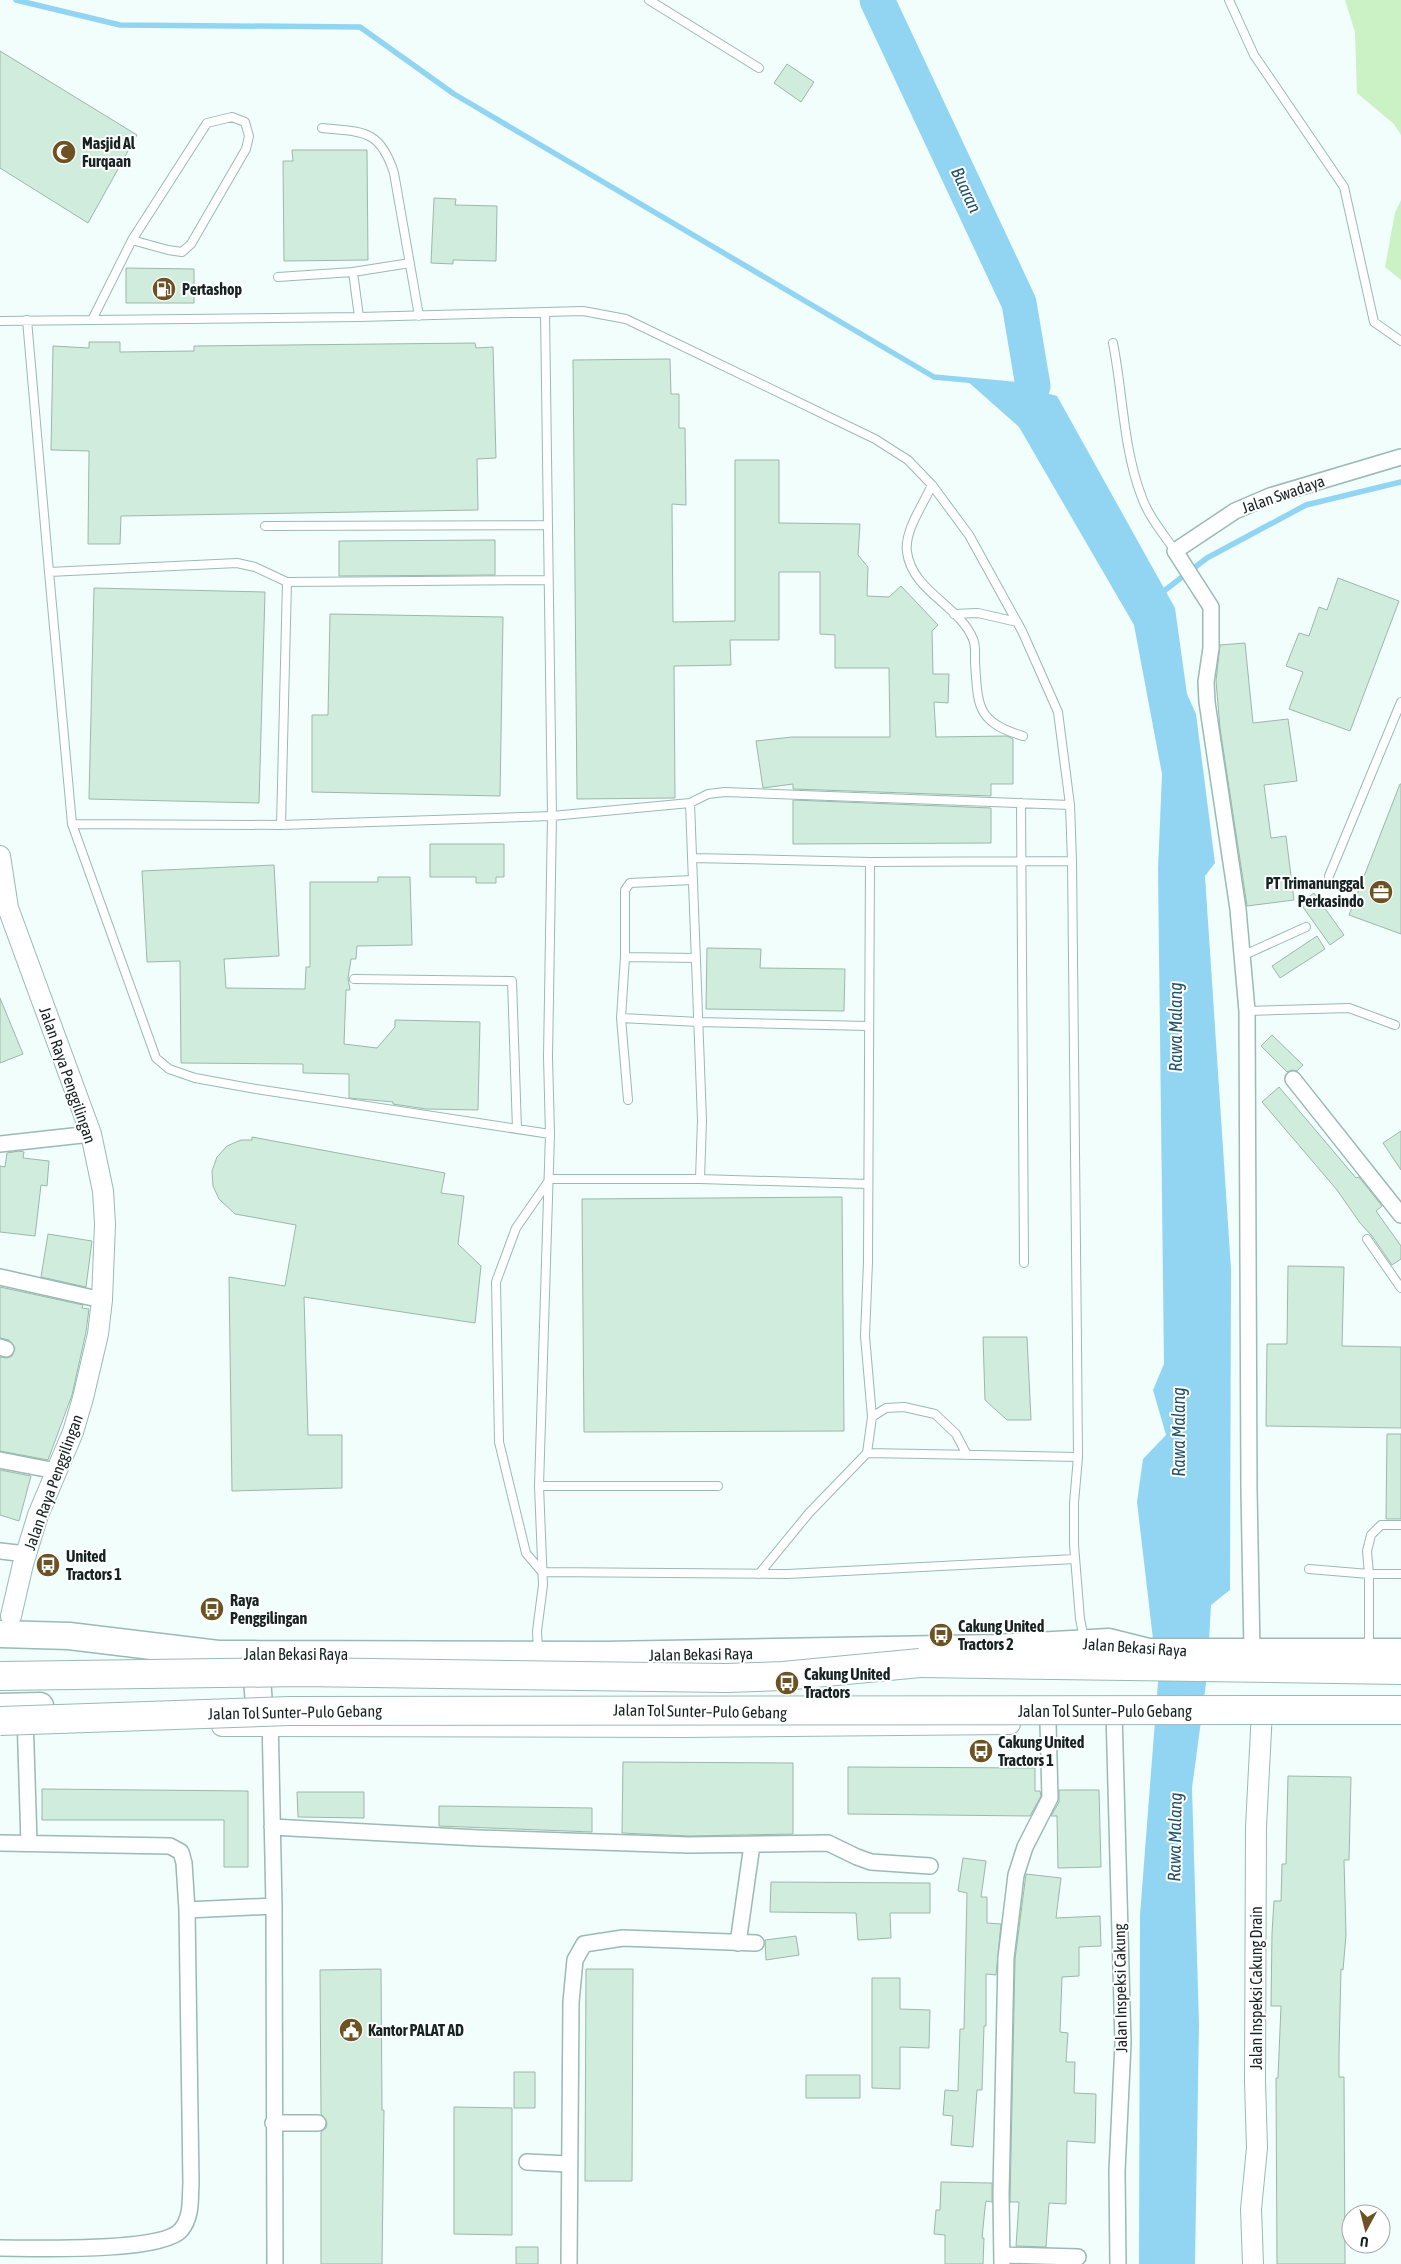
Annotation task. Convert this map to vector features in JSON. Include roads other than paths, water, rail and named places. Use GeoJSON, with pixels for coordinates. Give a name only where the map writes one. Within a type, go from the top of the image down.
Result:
{"type":"FeatureCollection","features":[{"type":"Feature","properties":{"kind":"highway","name":"Jalan Bekasi Raya"},"geometry":{"type":"LineString","coordinates":[[4,1624],[24,1624],[43,1631],[69,1636],[218,1654],[614,1655],[996,1648],[1097,1642],[1149,1652],[1240,1652],[1368,1646],[1401,1652]]}},
{"type":"Feature","properties":{"kind":"highway"},"geometry":{"type":"LineString","coordinates":[[255,1654],[266,1711]]}},
{"type":"Feature","properties":{"kind":"highway"},"geometry":{"type":"LineString","coordinates":[[0,1663],[345,1658],[920,1663],[1401,1670]]}},
{"type":"Feature","properties":{"kind":"highway"},"geometry":{"type":"LineString","coordinates":[[0,1676],[302,1672],[726,1678],[802,1675],[920,1663]]}},
{"type":"Feature","properties":{"kind":"highway"},"geometry":{"type":"LineString","coordinates":[[8,1706],[93,1704],[165,1715]]}},
{"type":"Feature","properties":{"kind":"highway"},"geometry":{"type":"LineString","coordinates":[[8,1706],[266,1711],[1113,1718],[1211,1718],[1252,1711],[1401,1712]]}},
{"type":"Feature","properties":{"kind":"highway","name":"Jalan Tol Sunter–Pulo Gebang"},"geometry":{"type":"LineString","coordinates":[[0,1721],[290,1711],[1401,1712]]}},
{"type":"Feature","properties":{"kind":"street","name":"Jalan Swadaya"},"geometry":{"type":"LineString","coordinates":[[1178,556],[1235,511],[1270,496],[1401,457]]}},
{"type":"Feature","properties":{"kind":"street"},"geometry":{"type":"LineString","coordinates":[[1178,556],[1212,607],[1206,682],[1207,702],[1238,909],[1246,1012],[1248,1490],[1251,1590],[1240,1652]]}},
{"type":"Feature","properties":{"kind":"street","name":"Jalan Raya Penggilingan"},"geometry":{"type":"LineString","coordinates":[[0,856],[8,908],[91,1134],[105,1208],[102,1300],[98,1334],[84,1398],[73,1432],[38,1515],[4,1624]]}},
{"type":"Feature","properties":{"kind":"street"},"geometry":{"type":"LineString","coordinates":[[1292,1079],[1401,1215]]}},
{"type":"Feature","properties":{"kind":"street"},"geometry":{"type":"LineString","coordinates":[[0,1144],[91,1134]]}},
{"type":"Feature","properties":{"kind":"street"},"geometry":{"type":"LineString","coordinates":[[0,1277],[86,1298],[102,1300]]}},
{"type":"Feature","properties":{"kind":"street"},"geometry":{"type":"LineString","coordinates":[[0,1460],[56,1470]]}},
{"type":"Feature","properties":{"kind":"street"},"geometry":{"type":"LineString","coordinates":[[0,1552],[26,1554]]}},
{"type":"Feature","properties":{"kind":"street"},"geometry":{"type":"LineString","coordinates":[[8,1706],[29,1843]]}},
{"type":"Feature","properties":{"kind":"street"},"geometry":{"type":"LineString","coordinates":[[275,2264],[273,2123],[274,1906],[266,1711],[694,1727],[1048,1723],[1113,1718]]}},
{"type":"Feature","properties":{"kind":"street","name":"Jalan Inspeksi Cakung Drain"},"geometry":{"type":"LineString","coordinates":[[1252,1711],[1256,1827],[1255,2082],[1257,2148],[1251,2209],[1253,2264]]}},
{"type":"Feature","properties":{"kind":"street","name":"Jalan Inspeksi Cakung"},"geometry":{"type":"LineString","coordinates":[[1113,1718],[1123,2044],[1117,2171],[1118,2264]]}},
{"type":"Feature","properties":{"kind":"street"},"geometry":{"type":"LineString","coordinates":[[1048,1723],[1050,1798],[1025,1847],[1016,1875],[1006,1958],[1001,2194],[1002,2259],[1078,2257]]}},
{"type":"Feature","properties":{"kind":"street"},"geometry":{"type":"LineString","coordinates":[[272,1827],[586,1842],[828,1843],[857,1858],[871,1862],[930,1866]]}},
{"type":"Feature","properties":{"kind":"street"},"geometry":{"type":"LineString","coordinates":[[0,1843],[170,1846],[181,1852],[184,1863],[187,1910],[190,2183],[188,2219],[180,2232],[168,2238],[126,2246],[0,2248]]}},
{"type":"Feature","properties":{"kind":"street"},"geometry":{"type":"LineString","coordinates":[[738,1942],[752,1844]]}},
{"type":"Feature","properties":{"kind":"street"},"geometry":{"type":"LineString","coordinates":[[187,1910],[274,1906]]}},
{"type":"Feature","properties":{"kind":"street"},"geometry":{"type":"LineString","coordinates":[[569,2264],[568,2164],[571,2002],[575,1960],[584,1944],[623,1938],[679,1938],[756,1943]]}},
{"type":"Feature","properties":{"kind":"street"},"geometry":{"type":"LineString","coordinates":[[273,2123],[318,2123]]}},
{"type":"Feature","properties":{"kind":"street"},"geometry":{"type":"LineString","coordinates":[[527,2162],[568,2164]]}},
{"type":"Feature","properties":{"kind":"lane"},"geometry":{"type":"LineString","coordinates":[[649,0],[760,68]]}},
{"type":"Feature","properties":{"kind":"lane"},"geometry":{"type":"LineString","coordinates":[[1229,0],[1254,55],[1344,188],[1374,322],[1401,341]]}},
{"type":"Feature","properties":{"kind":"lane"},"geometry":{"type":"LineString","coordinates":[[92,320],[132,240],[206,123],[232,118],[245,122],[249,136],[246,149],[191,244],[182,252],[132,240]]}},
{"type":"Feature","properties":{"kind":"lane"},"geometry":{"type":"LineString","coordinates":[[322,128],[358,132],[372,137],[381,144],[388,154],[394,173],[419,316]]}},
{"type":"Feature","properties":{"kind":"lane"},"geometry":{"type":"LineString","coordinates":[[278,277],[353,272],[410,263]]}},
{"type":"Feature","properties":{"kind":"lane"},"geometry":{"type":"LineString","coordinates":[[353,272],[358,317]]}},
{"type":"Feature","properties":{"kind":"lane"},"geometry":{"type":"LineString","coordinates":[[0,321],[419,316],[583,311],[626,319],[876,439],[908,460],[932,485],[969,535],[1017,622],[1058,712],[1070,805],[1072,861],[1078,1457],[1074,1502],[1075,1560],[1080,1619],[1097,1642]]}},
{"type":"Feature","properties":{"kind":"lane"},"geometry":{"type":"LineString","coordinates":[[538,1654],[537,1631],[543,1585],[539,1486],[550,1179],[548,1057],[552,816],[545,312]]}},
{"type":"Feature","properties":{"kind":"lane"},"geometry":{"type":"LineString","coordinates":[[27,320],[72,824],[156,1058],[169,1069],[195,1078],[550,1134]]}},
{"type":"Feature","properties":{"kind":"lane"},"geometry":{"type":"LineString","coordinates":[[1113,343],[1128,441],[1141,496],[1152,519],[1178,556]]}},
{"type":"Feature","properties":{"kind":"lane"},"geometry":{"type":"LineString","coordinates":[[932,485],[906,540],[910,564],[922,583],[964,624],[974,640],[978,697],[984,716],[1006,731],[1023,736]]}},
{"type":"Feature","properties":{"kind":"lane"},"geometry":{"type":"LineString","coordinates":[[265,526],[547,525]]}},
{"type":"Feature","properties":{"kind":"lane"},"geometry":{"type":"LineString","coordinates":[[49,572],[236,564],[255,567],[287,582],[548,580]]}},
{"type":"Feature","properties":{"kind":"lane"},"geometry":{"type":"LineString","coordinates":[[281,825],[287,582]]}},
{"type":"Feature","properties":{"kind":"lane"},"geometry":{"type":"LineString","coordinates":[[954,614],[978,613],[1017,622]]}},
{"type":"Feature","properties":{"kind":"lane"},"geometry":{"type":"LineString","coordinates":[[1329,876],[1401,702]]}},
{"type":"Feature","properties":{"kind":"lane"},"geometry":{"type":"LineString","coordinates":[[72,824],[281,825],[552,816],[690,803],[708,794],[725,792],[1070,805]]}},
{"type":"Feature","properties":{"kind":"lane"},"geometry":{"type":"LineString","coordinates":[[690,803],[702,1120],[700,1179]]}},
{"type":"Feature","properties":{"kind":"lane"},"geometry":{"type":"LineString","coordinates":[[1021,803],[1024,1263]]}},
{"type":"Feature","properties":{"kind":"lane"},"geometry":{"type":"LineString","coordinates":[[692,858],[870,862],[1072,861]]}},
{"type":"Feature","properties":{"kind":"lane"},"geometry":{"type":"LineString","coordinates":[[760,1574],[809,1512],[867,1454],[872,1417],[865,1336],[870,862]]}},
{"type":"Feature","properties":{"kind":"lane"},"geometry":{"type":"LineString","coordinates":[[628,1100],[621,1018],[625,957],[625,890],[630,883],[692,880]]}},
{"type":"Feature","properties":{"kind":"lane"},"geometry":{"type":"LineString","coordinates":[[1242,957],[1306,927]]}},
{"type":"Feature","properties":{"kind":"lane"},"geometry":{"type":"LineString","coordinates":[[625,957],[696,958]]}},
{"type":"Feature","properties":{"kind":"lane"},"geometry":{"type":"LineString","coordinates":[[354,979],[512,981],[517,1129]]}},
{"type":"Feature","properties":{"kind":"lane"},"geometry":{"type":"LineString","coordinates":[[1246,1012],[1349,1008],[1395,1025]]}},
{"type":"Feature","properties":{"kind":"lane"},"geometry":{"type":"LineString","coordinates":[[621,1018],[868,1026]]}},
{"type":"Feature","properties":{"kind":"lane"},"geometry":{"type":"LineString","coordinates":[[550,1179],[700,1179],[868,1184]]}},
{"type":"Feature","properties":{"kind":"lane"},"geometry":{"type":"LineString","coordinates":[[542,1572],[526,1552],[499,1442],[496,1282],[516,1228],[550,1179]]}},
{"type":"Feature","properties":{"kind":"lane"},"geometry":{"type":"LineString","coordinates":[[1367,1239],[1401,1288]]}},
{"type":"Feature","properties":{"kind":"lane"},"geometry":{"type":"LineString","coordinates":[[872,1417],[886,1408],[904,1407],[935,1414],[956,1434],[967,1455]]}},
{"type":"Feature","properties":{"kind":"lane"},"geometry":{"type":"LineString","coordinates":[[867,1454],[1078,1457]]}},
{"type":"Feature","properties":{"kind":"lane"},"geometry":{"type":"LineString","coordinates":[[539,1486],[718,1486]]}},
{"type":"Feature","properties":{"kind":"lane"},"geometry":{"type":"LineString","coordinates":[[1368,1646],[1369,1574],[1367,1551],[1371,1535],[1380,1524],[1401,1525]]}},
{"type":"Feature","properties":{"kind":"lane"},"geometry":{"type":"LineString","coordinates":[[542,1572],[760,1574],[1075,1560]]}},
{"type":"Feature","properties":{"kind":"lane"},"geometry":{"type":"LineString","coordinates":[[1309,1569],[1369,1574],[1401,1574]]}},
{"type":"Feature","properties":{"kind":"water","name":"Rawa Malang"},"geometry":{"type":"Polygon","coordinates":[[[966,380],[1011,384],[1057,396],[1175,608],[1187,694],[1196,714],[1215,863],[1205,876],[1231,1269],[1230,1590],[1211,1605],[1207,1676],[1192,1788],[1199,2024],[1195,2264],[1139,2264],[1140,1915],[1158,1682],[1137,1502],[1143,1459],[1166,1435],[1153,1390],[1164,1364],[1158,869],[1162,774],[1134,625],[1019,427],[966,380]]]}},
{"type":"Feature","properties":{"kind":"waterway"},"geometry":{"type":"LineString","coordinates":[[16,0],[120,25],[360,27],[454,94],[934,377],[1033,386],[1039,396]]}},
{"type":"Feature","properties":{"kind":"waterway","name":"Buaran"},"geometry":{"type":"LineString","coordinates":[[877,0],[1019,303],[1033,386]]}},
{"type":"Feature","properties":{"kind":"waterway"},"geometry":{"type":"LineString","coordinates":[[1160,594],[1207,558],[1306,505],[1401,482]]}},
{"type":"Feature","properties":{"kind":"place","name":"Masjid Al Furqaan"},"geometry":{"type":"Point","coordinates":[64,152]}},
{"type":"Feature","properties":{"kind":"place","name":"Pertashop"},"geometry":{"type":"Point","coordinates":[164,289]}},
{"type":"Feature","properties":{"kind":"place","name":"PT Trimanunggal Perkasindo"},"geometry":{"type":"Point","coordinates":[1381,892]}},
{"type":"Feature","properties":{"kind":"place","name":"United Tractors 1"},"geometry":{"type":"Point","coordinates":[48,1565]}},
{"type":"Feature","properties":{"kind":"place","name":"Raya Penggilingan"},"geometry":{"type":"Point","coordinates":[212,1609]}},
{"type":"Feature","properties":{"kind":"place","name":"Cakung United Tractors 2"},"geometry":{"type":"Point","coordinates":[941,1635]}},
{"type":"Feature","properties":{"kind":"place","name":"Cakung United Tractors"},"geometry":{"type":"Point","coordinates":[787,1683]}},
{"type":"Feature","properties":{"kind":"place","name":"Cakung United Tractors 1"},"geometry":{"type":"Point","coordinates":[981,1751]}},
{"type":"Feature","properties":{"kind":"place","name":"Kantor PALAT AD"},"geometry":{"type":"Point","coordinates":[351,2030]}}]}
